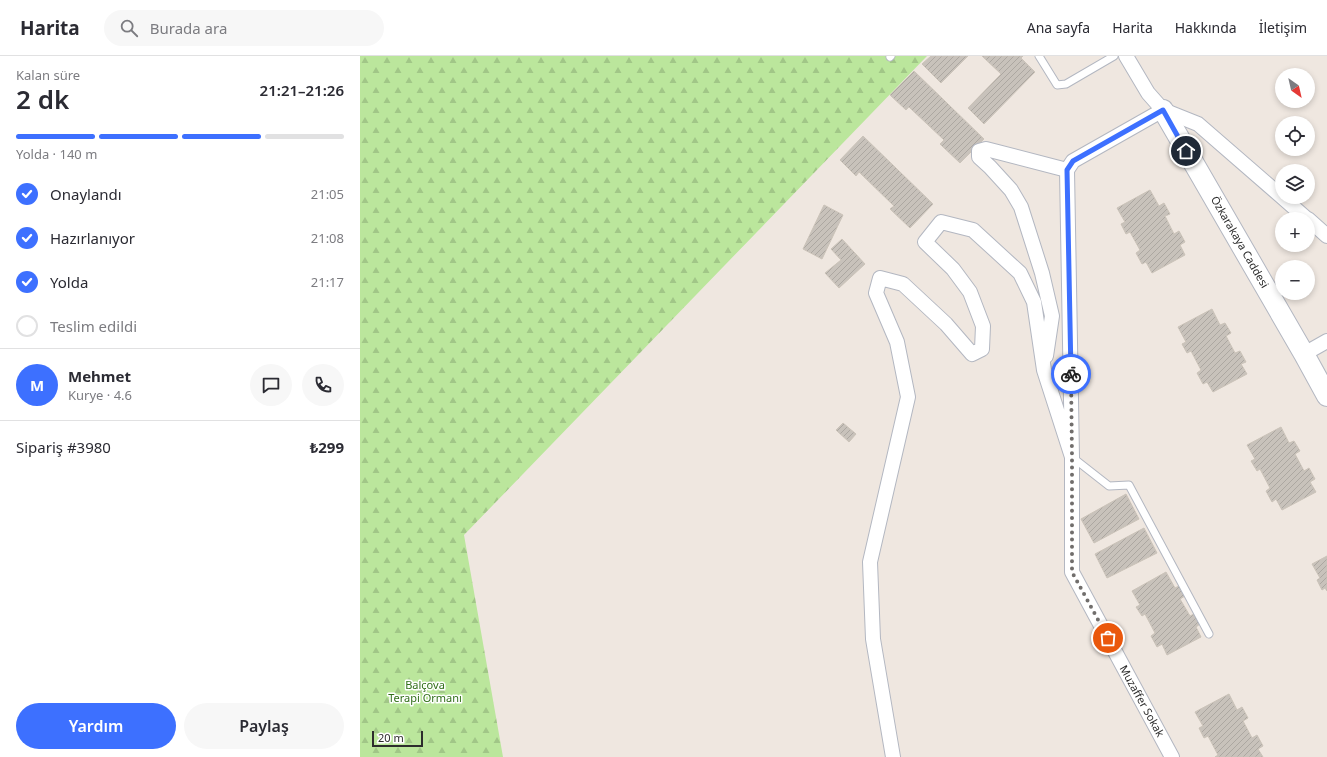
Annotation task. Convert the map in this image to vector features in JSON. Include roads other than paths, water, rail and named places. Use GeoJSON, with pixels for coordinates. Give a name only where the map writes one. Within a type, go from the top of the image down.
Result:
{"type":"FeatureCollection","features":[{"type":"Feature","properties":{"kind":"street"},"geometry":{"type":"LineString","coordinates":[[1126,56],[1148,93],[1163,110],[1198,124],[1275,191]]}},
{"type":"Feature","properties":{"kind":"street"},"geometry":{"type":"LineString","coordinates":[[1044,370],[1052,316],[1042,273],[1021,208],[1011,190],[979,157],[979,151],[986,149],[1067,170],[1073,161],[1163,110]]}},
{"type":"Feature","properties":{"kind":"street","name":"Özkarakaya Caddesi"},"geometry":{"type":"LineString","coordinates":[[1163,110],[1327,396]]}},
{"type":"Feature","properties":{"kind":"street","name":"Muzaffer Sokak"},"geometry":{"type":"LineString","coordinates":[[1067,170],[1072,457],[1072,572],[1172,757]]}},
{"type":"Feature","properties":{"kind":"street"},"geometry":{"type":"LineString","coordinates":[[1290,204],[1300,212]]}},
{"type":"Feature","properties":{"kind":"street"},"geometry":{"type":"LineString","coordinates":[[893,757],[873,639],[870,562],[908,397],[897,342],[876,293],[880,278],[903,284],[946,324],[972,354],[982,349],[983,326],[970,292],[953,268],[925,242],[940,222],[973,230],[1020,274],[1034,302],[1044,370],[1072,457]]}},
{"type":"Feature","properties":{"kind":"street"},"geometry":{"type":"LineString","coordinates":[[1315,225],[1327,236]]}},
{"type":"Feature","properties":{"kind":"street"},"geometry":{"type":"LineString","coordinates":[[1304,354],[1327,342]]}},
{"type":"Feature","properties":{"kind":"lane"},"geometry":{"type":"LineString","coordinates":[[1039,56],[1057,85],[1066,84],[1114,56]]}},
{"type":"Feature","properties":{"kind":"lane"},"geometry":{"type":"LineString","coordinates":[[1072,457],[1109,486],[1129,485],[1209,634]]}},
{"type":"Feature","properties":{"kind":"park label","name":"Balçova Terapi Ormanı"},"geometry":{"type":"Point","coordinates":[425,691]}}]}
